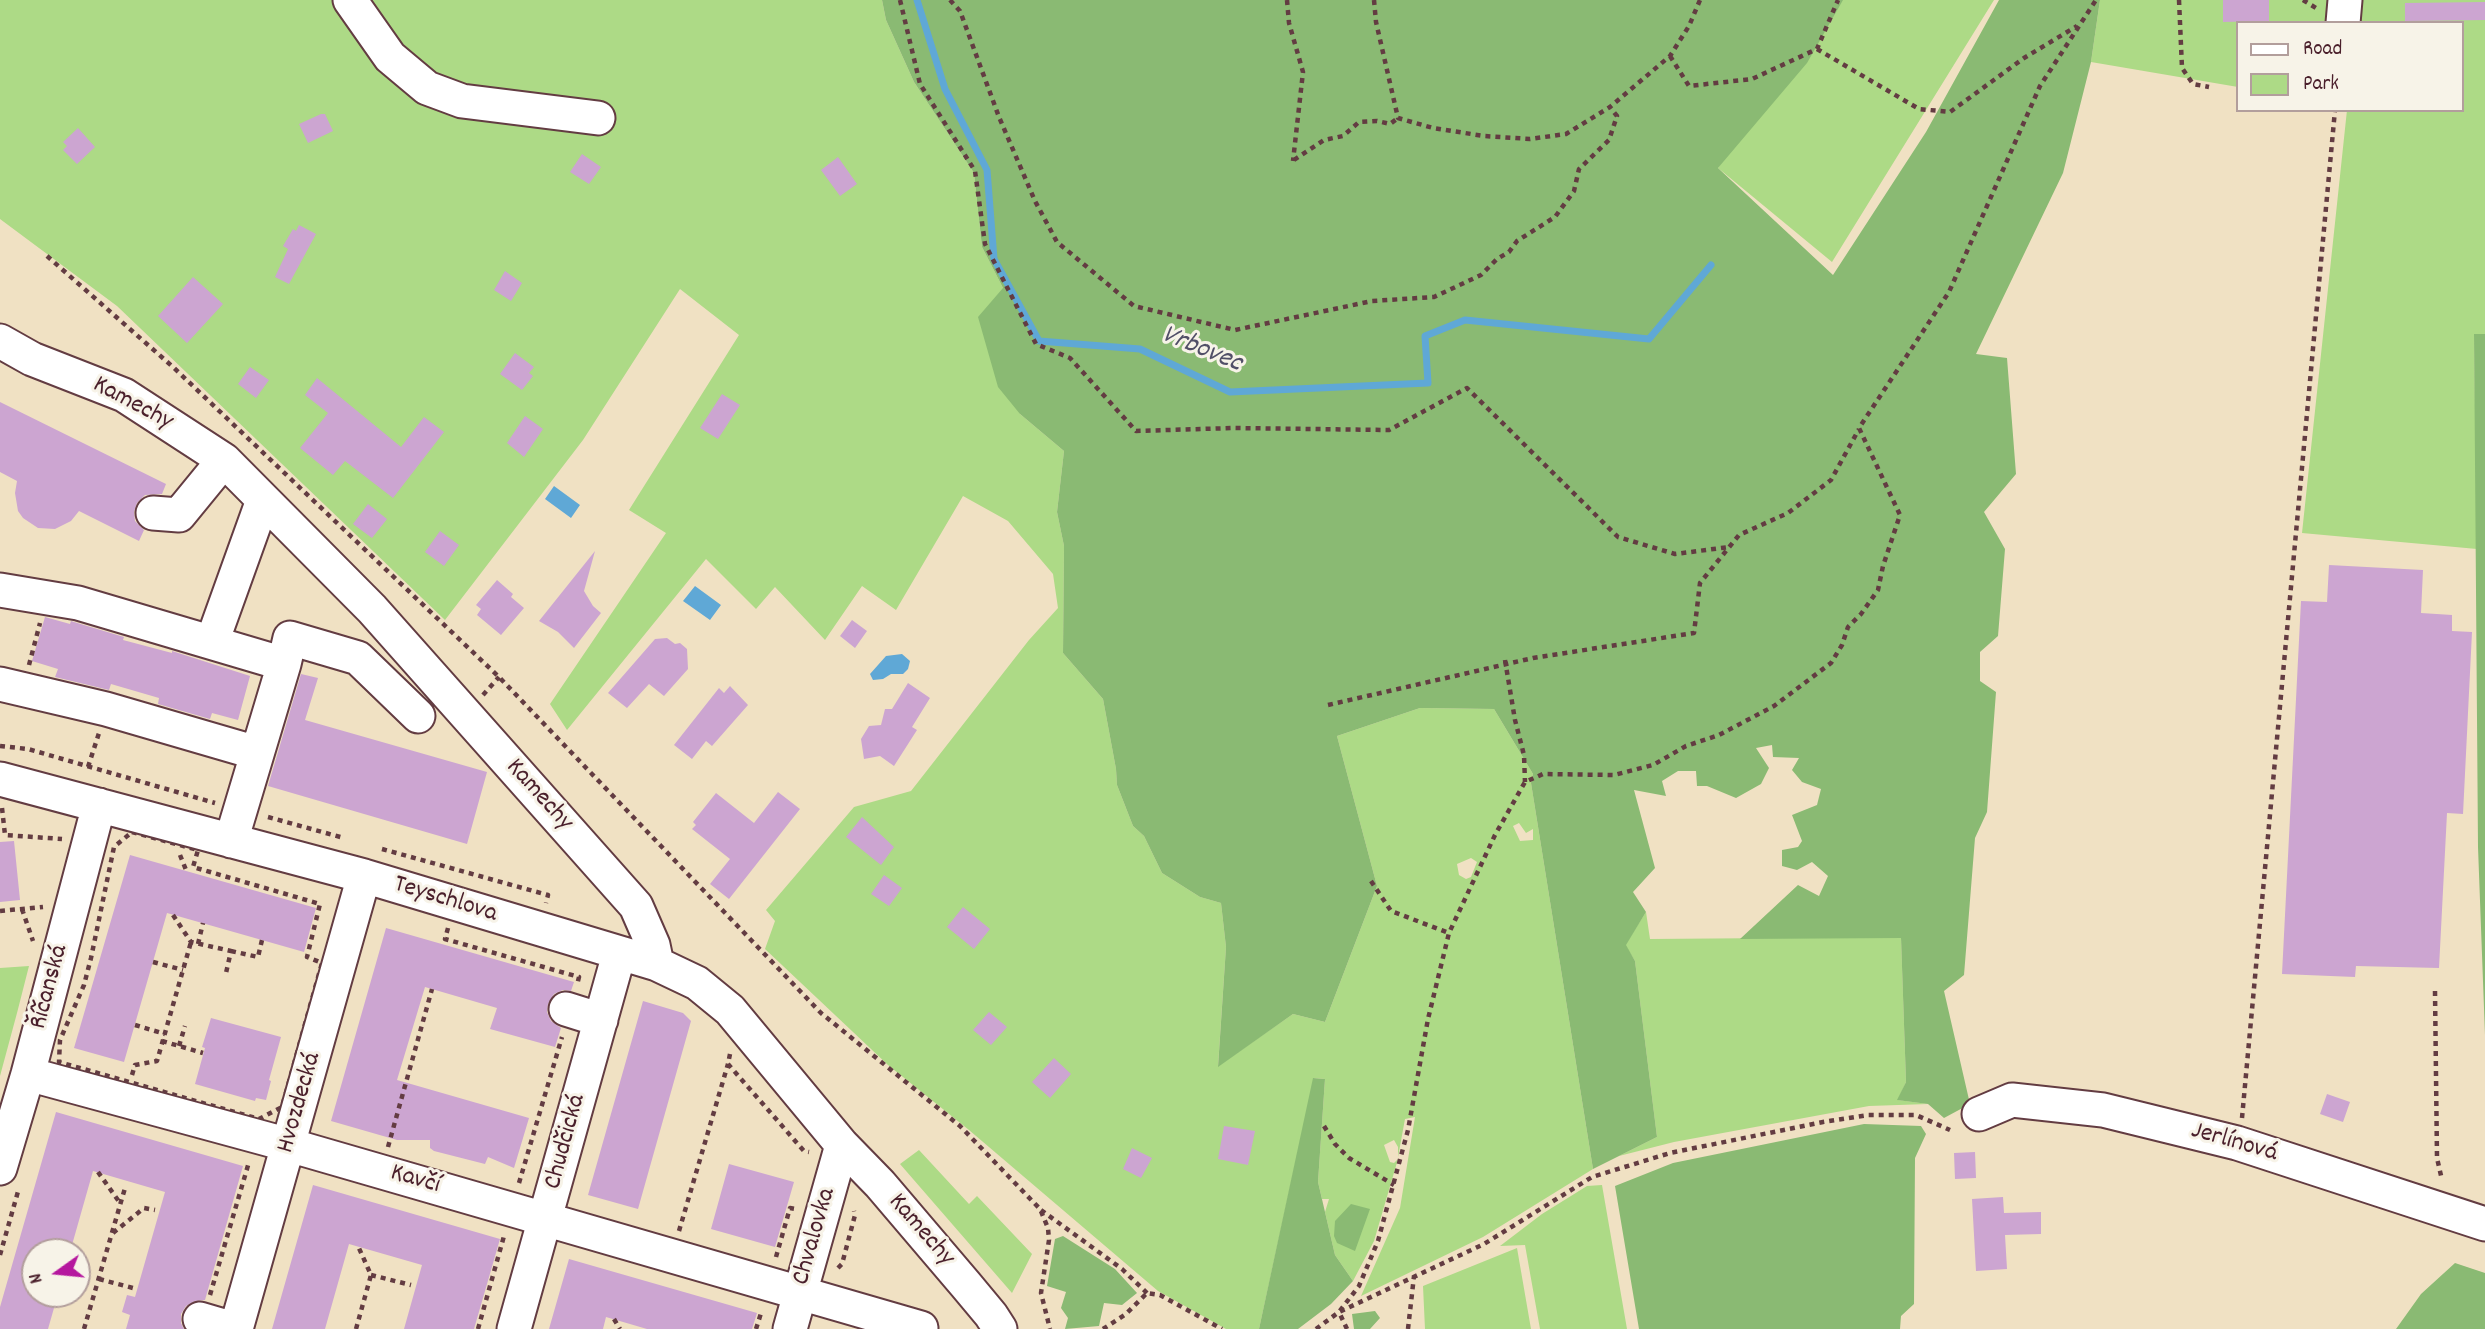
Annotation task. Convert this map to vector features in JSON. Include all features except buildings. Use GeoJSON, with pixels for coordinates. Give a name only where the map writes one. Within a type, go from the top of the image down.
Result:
{"type":"FeatureCollection","features":[{"type":"Feature","properties":{"kind":"street"},"geometry":{"type":"LineString","coordinates":[[350,0],[390,57],[427,88],[462,101],[598,118]]}},
{"type":"Feature","properties":{"kind":"street"},"geometry":{"type":"LineString","coordinates":[[2343,21],[2345,0]]}},
{"type":"Feature","properties":{"kind":"street","name":"Kamechy"},"geometry":{"type":"LineString","coordinates":[[0,341],[32,359],[124,395],[224,460],[372,608],[636,906],[653,945],[657,964],[697,983],[730,1010],[827,1149],[888,1194],[1000,1329]]}},
{"type":"Feature","properties":{"kind":"street"},"geometry":{"type":"LineString","coordinates":[[153,513],[179,515],[224,460]]}},
{"type":"Feature","properties":{"kind":"street"},"geometry":{"type":"LineString","coordinates":[[212,642],[263,500]]}},
{"type":"Feature","properties":{"kind":"street"},"geometry":{"type":"LineString","coordinates":[[0,590],[78,603],[284,664]]}},
{"type":"Feature","properties":{"kind":"street"},"geometry":{"type":"LineString","coordinates":[[231,841],[290,638],[358,658],[418,716]]}},
{"type":"Feature","properties":{"kind":"street"},"geometry":{"type":"LineString","coordinates":[[12,686],[106,709],[257,753]]}},
{"type":"Feature","properties":{"kind":"street","name":"Teyschlova"},"geometry":{"type":"LineString","coordinates":[[0,779],[231,841],[369,861],[619,954],[657,964]]}},
{"type":"Feature","properties":{"kind":"street","name":"Říčanská"},"geometry":{"type":"LineString","coordinates":[[11,1173],[28,1073],[99,805]]}},
{"type":"Feature","properties":{"kind":"street","name":"Hvozdecká"},"geometry":{"type":"LineString","coordinates":[[218,1324],[289,1145],[369,861]]}},
{"type":"Feature","properties":{"kind":"street","name":"Chudčická"},"geometry":{"type":"LineString","coordinates":[[514,1329],[546,1219],[579,1013],[619,954]]}},
{"type":"Feature","properties":{"kind":"street","name":"Kavčí"},"geometry":{"type":"LineString","coordinates":[[28,1073],[289,1145],[921,1328]]}},
{"type":"Feature","properties":{"kind":"street","name":"Jerlínová"},"geometry":{"type":"LineString","coordinates":[[1979,1114],[2011,1100],[2103,1110],[2237,1143],[2485,1224]]}},
{"type":"Feature","properties":{"kind":"street","name":"Chvalovka"},"geometry":{"type":"LineString","coordinates":[[790,1329],[812,1297],[827,1149]]}},
{"type":"Feature","properties":{"kind":"path"},"geometry":{"type":"LineString","coordinates":[[900,0],[920,84],[975,171],[985,244],[1036,344],[1070,358],[1136,431],[1233,428],[1389,430],[1467,388],[1618,537],[1675,554],[1730,547]]}},
{"type":"Feature","properties":{"kind":"path"},"geometry":{"type":"LineString","coordinates":[[950,0],[960,11],[999,117],[1035,201],[1057,242],[1134,306],[1235,330],[1373,301],[1434,297],[1481,275],[1497,259],[1509,252],[1517,241],[1555,217],[1574,191],[1579,169],[1609,140],[1617,116],[1610,107]]}},
{"type":"Feature","properties":{"kind":"path"},"geometry":{"type":"LineString","coordinates":[[1287,0],[1289,23],[1303,72],[1293,161],[1324,140],[1343,136],[1359,122],[1377,121],[1390,124],[1398,118]]}},
{"type":"Feature","properties":{"kind":"path"},"geometry":{"type":"LineString","coordinates":[[1374,0],[1398,118]]}},
{"type":"Feature","properties":{"kind":"path"},"geometry":{"type":"LineString","coordinates":[[1398,118],[1484,136],[1530,139],[1566,134],[1610,107],[1670,56],[1689,26],[1700,0]]}},
{"type":"Feature","properties":{"kind":"path"},"geometry":{"type":"LineString","coordinates":[[1670,56],[1689,86],[1752,79],[1817,49],[1839,0]]}},
{"type":"Feature","properties":{"kind":"path"},"geometry":{"type":"LineString","coordinates":[[1328,705],[1505,662],[1694,633],[1700,583],[1740,535],[1788,513],[1830,480],[1860,428],[1949,292],[2040,86],[2096,0]]}},
{"type":"Feature","properties":{"kind":"path"},"geometry":{"type":"LineString","coordinates":[[2179,0],[2182,68],[2193,84],[2209,87]]}},
{"type":"Feature","properties":{"kind":"path"},"geometry":{"type":"LineString","coordinates":[[1817,49],[1919,109],[1950,111],[2024,58],[2081,23]]}},
{"type":"Feature","properties":{"kind":"path"},"geometry":{"type":"LineString","coordinates":[[2237,1143],[2242,1116],[2335,112]]}},
{"type":"Feature","properties":{"kind":"path"},"geometry":{"type":"LineString","coordinates":[[47,256],[173,367],[499,677],[821,1013],[960,1125],[1040,1209],[1122,1269],[1147,1293],[1160,1295],[1222,1329]]}},
{"type":"Feature","properties":{"kind":"path"},"geometry":{"type":"LineString","coordinates":[[1525,782],[1543,774],[1614,775],[1653,765],[1686,746],[1719,734],[1774,706],[1830,663],[1842,645],[1848,627],[1878,590],[1900,515],[1860,428]]}},
{"type":"Feature","properties":{"kind":"path"},"geometry":{"type":"LineString","coordinates":[[12,686],[46,598]]}},
{"type":"Feature","properties":{"kind":"path"},"geometry":{"type":"LineString","coordinates":[[1339,1312],[1359,1286],[1378,1241],[1395,1185],[1421,1069],[1428,1020],[1449,933],[1495,835],[1525,782],[1524,755],[1505,662]]}},
{"type":"Feature","properties":{"kind":"path"},"geometry":{"type":"LineString","coordinates":[[0,746],[28,749],[347,839]]}},
{"type":"Feature","properties":{"kind":"path"},"geometry":{"type":"LineString","coordinates":[[0,779],[1,817],[5,835],[70,839]]}},
{"type":"Feature","properties":{"kind":"path"},"geometry":{"type":"LineString","coordinates":[[186,870],[185,864],[216,877],[320,904],[307,957],[322,963],[282,1107],[259,1119],[59,1062],[60,1041],[84,985],[91,958],[114,846],[132,832],[198,850],[193,867]]}},
{"type":"Feature","properties":{"kind":"path"},"geometry":{"type":"LineString","coordinates":[[369,861],[548,895],[546,905]]}},
{"type":"Feature","properties":{"kind":"path"},"geometry":{"type":"LineString","coordinates":[[1371,881],[1391,911],[1449,933]]}},
{"type":"Feature","properties":{"kind":"path"},"geometry":{"type":"LineString","coordinates":[[0,911],[51,907]]}},
{"type":"Feature","properties":{"kind":"path"},"geometry":{"type":"LineString","coordinates":[[22,909],[33,943]]}},
{"type":"Feature","properties":{"kind":"path"},"geometry":{"type":"LineString","coordinates":[[173,915],[194,943],[258,957],[262,940]]}},
{"type":"Feature","properties":{"kind":"path"},"geometry":{"type":"LineString","coordinates":[[130,1083],[135,1065],[157,1061],[183,970],[203,923]]}},
{"type":"Feature","properties":{"kind":"path"},"geometry":{"type":"LineString","coordinates":[[449,924],[444,942],[579,977],[579,1013],[512,1209],[478,1329]]}},
{"type":"Feature","properties":{"kind":"path"},"geometry":{"type":"LineString","coordinates":[[226,972],[231,951]]}},
{"type":"Feature","properties":{"kind":"path"},"geometry":{"type":"LineString","coordinates":[[153,962],[183,970]]}},
{"type":"Feature","properties":{"kind":"path"},"geometry":{"type":"LineString","coordinates":[[386,1155],[432,989]]}},
{"type":"Feature","properties":{"kind":"path"},"geometry":{"type":"LineString","coordinates":[[2435,992],[2437,1158],[2444,1185]]}},
{"type":"Feature","properties":{"kind":"path"},"geometry":{"type":"LineString","coordinates":[[135,1025],[165,1034]]}},
{"type":"Feature","properties":{"kind":"path"},"geometry":{"type":"LineString","coordinates":[[179,1046],[185,1026]]}},
{"type":"Feature","properties":{"kind":"path"},"geometry":{"type":"LineString","coordinates":[[162,1041],[203,1054]]}},
{"type":"Feature","properties":{"kind":"path"},"geometry":{"type":"LineString","coordinates":[[677,1239],[733,1042]]}},
{"type":"Feature","properties":{"kind":"path"},"geometry":{"type":"LineString","coordinates":[[728,1063],[804,1151],[827,1149]]}},
{"type":"Feature","properties":{"kind":"path"},"geometry":{"type":"LineString","coordinates":[[1316,1329],[1339,1312],[1484,1244],[1592,1177],[1670,1153],[1868,1115],[1916,1115],[1950,1130]]}},
{"type":"Feature","properties":{"kind":"path"},"geometry":{"type":"LineString","coordinates":[[1324,1126],[1335,1144],[1349,1158],[1395,1185]]}},
{"type":"Feature","properties":{"kind":"path"},"geometry":{"type":"LineString","coordinates":[[218,1324],[253,1149]]}},
{"type":"Feature","properties":{"kind":"path"},"geometry":{"type":"LineString","coordinates":[[98,1172],[121,1204]]}},
{"type":"Feature","properties":{"kind":"path"},"geometry":{"type":"LineString","coordinates":[[0,1255],[11,1173]]}},
{"type":"Feature","properties":{"kind":"path"},"geometry":{"type":"LineString","coordinates":[[84,1329],[125,1188]]}},
{"type":"Feature","properties":{"kind":"path"},"geometry":{"type":"LineString","coordinates":[[812,1297],[842,1264],[855,1215],[850,1202]]}},
{"type":"Feature","properties":{"kind":"path"},"geometry":{"type":"LineString","coordinates":[[112,1233],[144,1208],[155,1210]]}},
{"type":"Feature","properties":{"kind":"path"},"geometry":{"type":"LineString","coordinates":[[774,1266],[790,1208],[804,1211]]}},
{"type":"Feature","properties":{"kind":"path"},"geometry":{"type":"LineString","coordinates":[[1040,1209],[1048,1228],[1049,1240],[1041,1293],[1050,1329]]}},
{"type":"Feature","properties":{"kind":"path"},"geometry":{"type":"LineString","coordinates":[[356,1329],[371,1275],[358,1246]]}},
{"type":"Feature","properties":{"kind":"path"},"geometry":{"type":"LineString","coordinates":[[371,1275],[411,1285]]}},
{"type":"Feature","properties":{"kind":"path"},"geometry":{"type":"LineString","coordinates":[[1408,1329],[1414,1276]]}},
{"type":"Feature","properties":{"kind":"path"},"geometry":{"type":"LineString","coordinates":[[99,1279],[133,1289]]}},
{"type":"Feature","properties":{"kind":"path"},"geometry":{"type":"LineString","coordinates":[[1103,1329],[1147,1293]]}},
{"type":"Feature","properties":{"kind":"path"},"geometry":{"type":"LineString","coordinates":[[1339,1312],[1347,1329]]}},
{"type":"Feature","properties":{"kind":"path"},"geometry":{"type":"LineString","coordinates":[[614,1320],[620,1329]]}},
{"type":"Feature","properties":{"kind":"path"},"geometry":{"type":"LineString","coordinates":[[1113,1329],[1116,1320]]}},
{"type":"Feature","properties":{"kind":"green space"},"geometry":{"type":"Polygon","coordinates":[[[0,0],[882,0],[886,20],[914,82],[974,173],[982,247],[1003,288],[1020,414],[1064,451],[1057,512],[1064,546],[1063,653],[1103,699],[1117,785],[1133,826],[1144,836],[1162,873],[1200,897],[1221,903],[1226,947],[1218,1066],[1293,1014],[1325,1022],[1377,886],[1337,736],[1420,708],[1494,709],[1533,774],[1531,783],[1593,1169],[1483,1237],[1361,1296],[1400,1208],[1415,1117],[1405,1119],[1398,1157],[1398,1147],[1394,1140],[1384,1145],[1390,1162],[1394,1163],[1398,1159],[1374,1241],[1353,1281],[1335,1255],[1325,1212],[1329,1199],[1322,1199],[1318,1182],[1325,1079],[1314,1078],[1259,1329],[1226,1329],[1158,1291],[969,1130],[888,1065],[765,949],[775,921],[766,910],[854,807],[911,791],[1029,640],[1058,608],[1053,574],[1008,521],[963,496],[896,610],[862,586],[825,640],[775,587],[756,609],[706,559],[567,730],[550,704],[666,533],[629,510],[739,335],[680,289],[583,440],[445,620],[117,306],[0,219],[0,0]],[[1519,823],[1513,826],[1520,841],[1533,840],[1533,829],[1526,833],[1519,823]],[[1471,858],[1457,864],[1459,875],[1466,879],[1471,877],[1477,862],[1471,858]]]}},
{"type":"Feature","properties":{"kind":"green space"},"geometry":{"type":"Polygon","coordinates":[[[882,0],[1843,0],[1807,63],[1718,168],[1833,275],[1926,132],[1999,0],[2100,0],[2091,62],[2063,173],[1976,354],[2007,358],[2016,474],[1984,512],[2005,549],[1998,636],[1980,652],[1980,681],[1996,692],[1987,812],[1975,838],[1964,975],[1944,991],[1970,1104],[1944,1118],[1928,1104],[1897,1100],[1906,1082],[1901,938],[1740,939],[1798,885],[1819,896],[1828,876],[1812,862],[1797,870],[1782,866],[1782,850],[1798,847],[1802,841],[1792,815],[1817,805],[1821,789],[1802,782],[1792,770],[1799,758],[1773,757],[1772,745],[1756,748],[1769,768],[1761,784],[1736,798],[1707,786],[1697,786],[1696,771],[1678,771],[1662,781],[1666,796],[1634,790],[1655,868],[1633,892],[1646,912],[1626,945],[1635,961],[1657,1137],[1593,1169],[1531,783],[1533,774],[1494,709],[1420,708],[1337,736],[1377,886],[1325,1022],[1293,1014],[1218,1067],[1226,947],[1221,903],[1200,897],[1162,873],[1144,836],[1133,826],[1117,785],[1103,699],[1063,653],[1064,546],[1057,512],[1064,451],[1020,414],[998,387],[978,317],[1003,288],[982,247],[974,173],[914,82],[886,20],[882,0]]]}},
{"type":"Feature","properties":{"kind":"green space"},"geometry":{"type":"Polygon","coordinates":[[[1821,0],[1994,0],[1832,262],[1718,168],[1821,0]]]}},
{"type":"Feature","properties":{"kind":"green space"},"geometry":{"type":"Polygon","coordinates":[[[2100,0],[2485,0],[2485,334],[2474,334],[2477,549],[2302,533],[2347,112],[2464,112],[2464,21],[2236,21],[2236,87],[2091,62],[2100,0]]]}},
{"type":"Feature","properties":{"kind":"green space"},"geometry":{"type":"Polygon","coordinates":[[[2474,334],[2485,334],[2485,1035],[2478,847],[2474,334]]]}},
{"type":"Feature","properties":{"kind":"green space"},"geometry":{"type":"Polygon","coordinates":[[[1646,912],[1650,939],[1901,937],[1906,1082],[1898,1100],[1928,1104],[1869,1106],[1674,1142],[1619,1156],[1657,1137],[1635,961],[1625,945],[1646,912]]]}},
{"type":"Feature","properties":{"kind":"green space"},"geometry":{"type":"Polygon","coordinates":[[[29,966],[17,1013],[0,1076],[0,968],[29,966]]]}},
{"type":"Feature","properties":{"kind":"green space"},"geometry":{"type":"Polygon","coordinates":[[[1313,1078],[1325,1079],[1318,1182],[1335,1255],[1353,1281],[1331,1304],[1298,1329],[1259,1329],[1313,1078]]]}},
{"type":"Feature","properties":{"kind":"green space"},"geometry":{"type":"Polygon","coordinates":[[[1864,1124],[1921,1126],[1926,1134],[1915,1158],[1914,1304],[1901,1316],[1900,1329],[1639,1329],[1615,1186],[1673,1163],[1864,1124]]]}},
{"type":"Feature","properties":{"kind":"green space"},"geometry":{"type":"Polygon","coordinates":[[[919,1150],[969,1204],[977,1196],[1032,1254],[1012,1293],[900,1164],[919,1150]]]}},
{"type":"Feature","properties":{"kind":"green space"},"geometry":{"type":"Polygon","coordinates":[[[1602,1185],[1627,1329],[1540,1329],[1525,1245],[1500,1246],[1542,1214],[1587,1186],[1602,1185]]]}},
{"type":"Feature","properties":{"kind":"green space"},"geometry":{"type":"Polygon","coordinates":[[[1351,1204],[1370,1209],[1355,1251],[1337,1243],[1334,1236],[1335,1221],[1351,1204]]]}},
{"type":"Feature","properties":{"kind":"green space"},"geometry":{"type":"Polygon","coordinates":[[[1063,1236],[1115,1269],[1137,1293],[1122,1305],[1104,1303],[1099,1326],[1065,1329],[1068,1318],[1061,1308],[1066,1292],[1047,1286],[1055,1239],[1063,1236]]]}},
{"type":"Feature","properties":{"kind":"green space"},"geometry":{"type":"Polygon","coordinates":[[[1517,1248],[1531,1329],[1425,1329],[1423,1286],[1517,1248]]]}},
{"type":"Feature","properties":{"kind":"green space"},"geometry":{"type":"Polygon","coordinates":[[[2455,1263],[2485,1273],[2485,1329],[2396,1329],[2421,1294],[2455,1263]]]}},
{"type":"Feature","properties":{"kind":"green space"},"geometry":{"type":"Polygon","coordinates":[[[1375,1311],[1380,1318],[1370,1329],[1354,1329],[1352,1314],[1375,1311]]]}},
{"type":"Feature","properties":{"kind":"water"},"geometry":{"type":"Polygon","coordinates":[[[554,486],[580,505],[571,518],[545,499],[554,486]]]}},
{"type":"Feature","properties":{"kind":"water"},"geometry":{"type":"Polygon","coordinates":[[[695,586],[721,605],[710,620],[683,601],[695,586]]]}},
{"type":"Feature","properties":{"kind":"water"},"geometry":{"type":"Polygon","coordinates":[[[902,654],[910,661],[903,674],[891,674],[883,679],[873,680],[870,674],[886,656],[902,654]]]}},
{"type":"Feature","properties":{"kind":"waterway","name":"Vrbovec"},"geometry":{"type":"LineString","coordinates":[[917,0],[945,89],[987,170],[994,259],[1039,341],[1140,349],[1230,392],[1428,383],[1425,336],[1465,320],[1649,339],[1711,265]]}}]}
